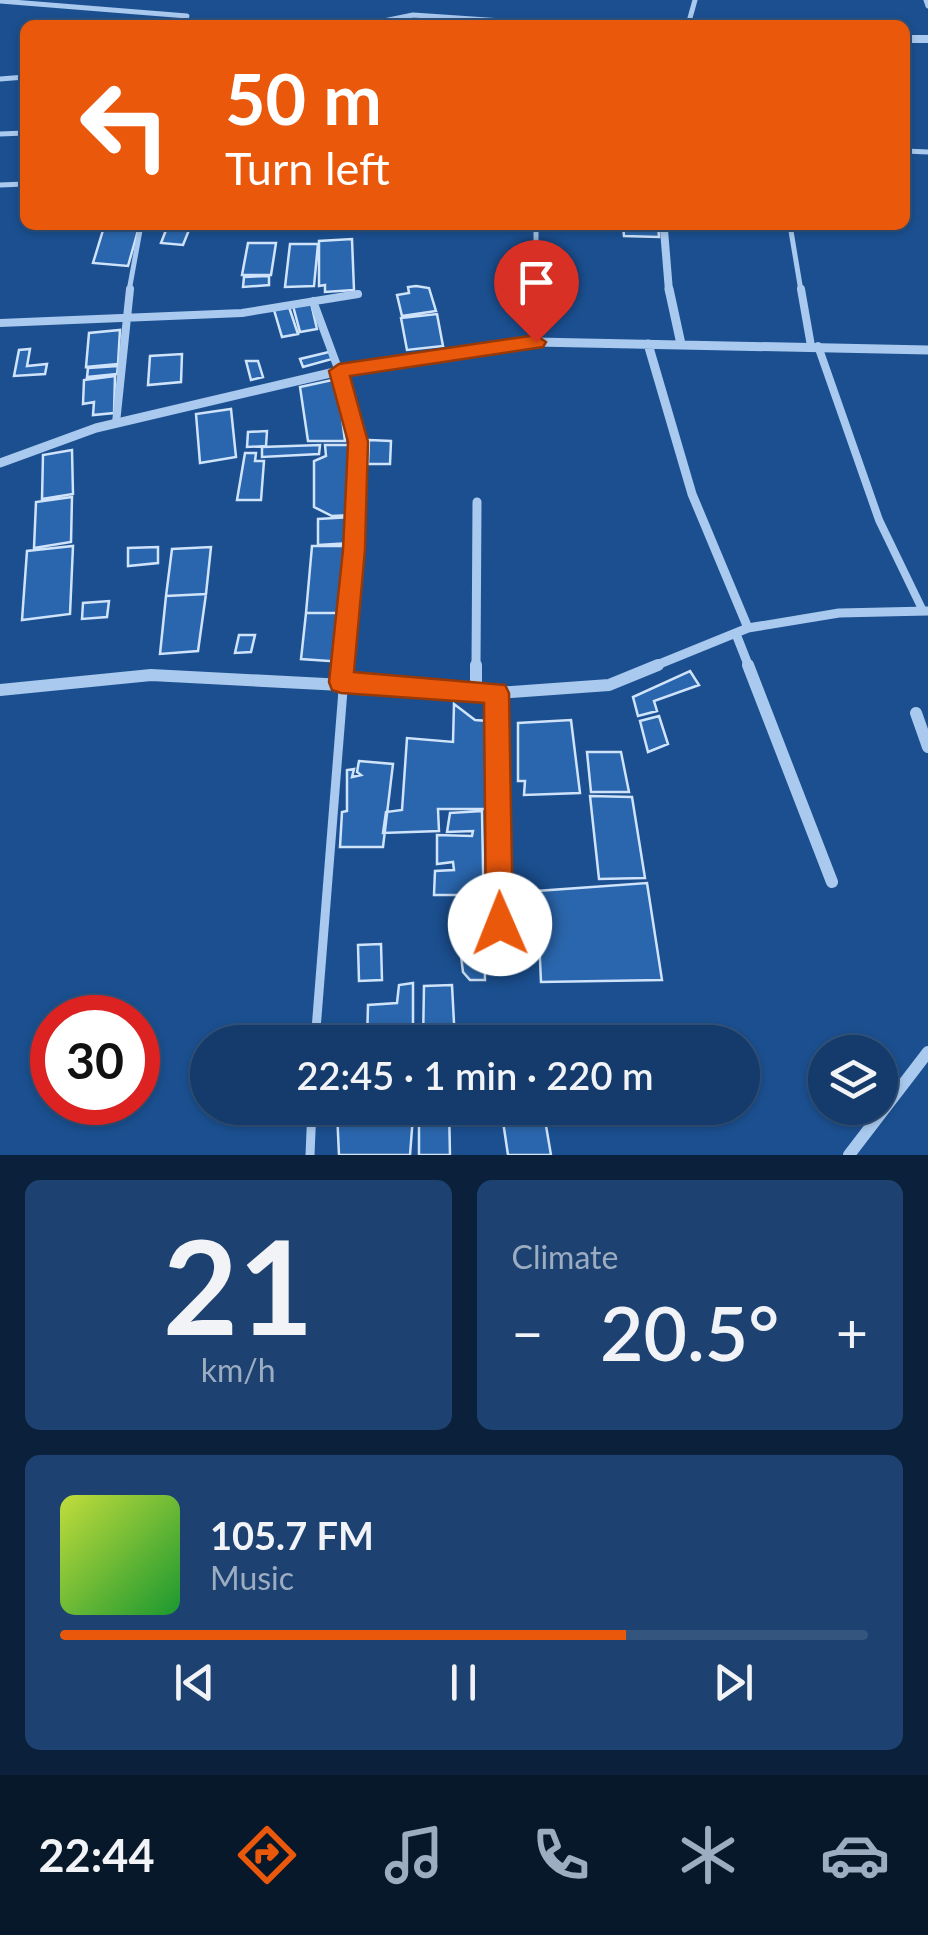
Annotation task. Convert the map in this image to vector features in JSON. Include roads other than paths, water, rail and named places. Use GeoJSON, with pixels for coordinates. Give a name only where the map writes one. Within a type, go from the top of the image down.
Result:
{"type":"FeatureCollection","features":[{"type":"Feature","properties":{"kind":"street"},"geometry":{"type":"LineString","coordinates":[[664,230],[668,286],[682,344]]}},
{"type":"Feature","properties":{"kind":"street"},"geometry":{"type":"LineString","coordinates":[[0,463],[116,423],[339,371],[536,342],[928,350]]}},
{"type":"Feature","properties":{"kind":"street"},"geometry":{"type":"LineString","coordinates":[[648,344],[692,494],[748,628]]}},
{"type":"Feature","properties":{"kind":"street"},"geometry":{"type":"LineString","coordinates":[[476,692],[477,502]]}},
{"type":"Feature","properties":{"kind":"street"},"geometry":{"type":"LineString","coordinates":[[0,690],[152,675],[496,693],[610,685],[748,628],[839,612],[925,611]]}},
{"type":"Feature","properties":{"kind":"street"},"geometry":{"type":"LineString","coordinates":[[736,634],[832,882]]}},
{"type":"Feature","properties":{"kind":"street"},"geometry":{"type":"LineString","coordinates":[[496,693],[500,924]]}},
{"type":"Feature","properties":{"kind":"street"},"geometry":{"type":"LineString","coordinates":[[916,713],[928,746]]}},
{"type":"Feature","properties":{"kind":"street"},"geometry":{"type":"LineString","coordinates":[[849,1155],[928,1052]]}},
{"type":"Feature","properties":{"kind":"lane"},"geometry":{"type":"LineString","coordinates":[[0,0],[187,16]]}},
{"type":"Feature","properties":{"kind":"lane"},"geometry":{"type":"LineString","coordinates":[[114,10],[121,0]]}},
{"type":"Feature","properties":{"kind":"lane"},"geometry":{"type":"LineString","coordinates":[[386,20],[413,14],[495,20]]}},
{"type":"Feature","properties":{"kind":"lane"},"geometry":{"type":"LineString","coordinates":[[116,423],[124,315],[141,230]]}},
{"type":"Feature","properties":{"kind":"lane"},"geometry":{"type":"LineString","coordinates":[[536,230],[536,342]]}},
{"type":"Feature","properties":{"kind":"lane"},"geometry":{"type":"LineString","coordinates":[[791,230],[814,346],[879,520],[925,611]]}},
{"type":"Feature","properties":{"kind":"lane"},"geometry":{"type":"LineString","coordinates":[[0,323],[124,315],[242,314],[358,294]]}},
{"type":"Feature","properties":{"kind":"lane"},"geometry":{"type":"LineString","coordinates":[[313,301],[339,371],[358,442],[354,550],[316,1025]]}},
{"type":"Feature","properties":{"kind":"lane"},"geometry":{"type":"LineString","coordinates":[[310,1155],[311,1125]]}}]}
